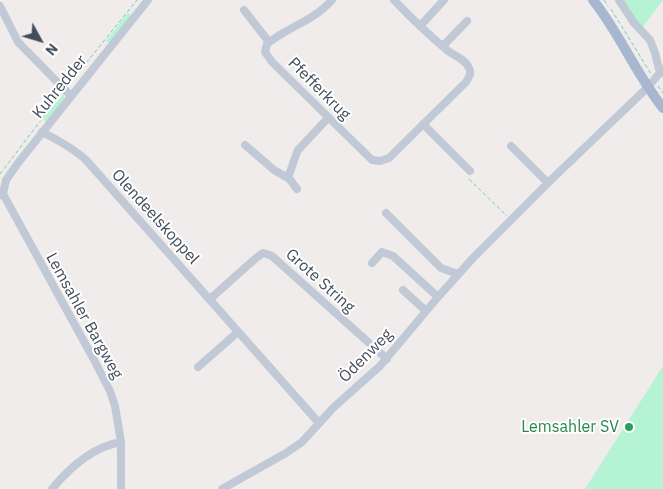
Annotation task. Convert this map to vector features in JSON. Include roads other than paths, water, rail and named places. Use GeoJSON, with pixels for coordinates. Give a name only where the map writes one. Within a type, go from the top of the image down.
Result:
{"type":"FeatureCollection","features":[{"type":"Feature","properties":{"kind":"main road"},"geometry":{"type":"LineString","coordinates":[[593,0],[616,32],[647,88],[663,108]]}},
{"type":"Feature","properties":{"kind":"street"},"geometry":{"type":"LineString","coordinates":[[136,0],[143,7]]}},
{"type":"Feature","properties":{"kind":"street","name":"Kuhredder"},"geometry":{"type":"LineString","coordinates":[[1,194],[6,180],[42,132],[148,0]]}},
{"type":"Feature","properties":{"kind":"street"},"geometry":{"type":"LineString","coordinates":[[244,10],[269,42],[307,21],[332,0]]}},
{"type":"Feature","properties":{"kind":"street","name":"Pfefferkrug"},"geometry":{"type":"LineString","coordinates":[[269,42],[266,44],[265,52],[272,62],[328,118],[372,160],[380,161],[389,158],[470,76],[467,64],[420,26],[394,0]]}},
{"type":"Feature","properties":{"kind":"street"},"geometry":{"type":"LineString","coordinates":[[420,26],[446,0]]}},
{"type":"Feature","properties":{"kind":"street"},"geometry":{"type":"LineString","coordinates":[[619,0],[634,23],[650,40],[662,71]]}},
{"type":"Feature","properties":{"kind":"street"},"geometry":{"type":"LineString","coordinates":[[0,6],[18,42],[71,96]]}},
{"type":"Feature","properties":{"kind":"street"},"geometry":{"type":"LineString","coordinates":[[443,46],[467,21]]}},
{"type":"Feature","properties":{"kind":"street","name":"Ödenweg"},"geometry":{"type":"LineString","coordinates":[[222,489],[295,447],[306,438],[346,396],[372,375],[387,359],[458,274],[662,71]]}},
{"type":"Feature","properties":{"kind":"street"},"geometry":{"type":"LineString","coordinates":[[288,178],[298,150],[328,118]]}},
{"type":"Feature","properties":{"kind":"street"},"geometry":{"type":"LineString","coordinates":[[423,124],[470,171]]}},
{"type":"Feature","properties":{"kind":"street","name":"Olendeelskoppel"},"geometry":{"type":"LineString","coordinates":[[42,132],[65,144],[86,160],[319,423]]}},
{"type":"Feature","properties":{"kind":"street"},"geometry":{"type":"LineString","coordinates":[[245,145],[274,170],[288,178],[297,189]]}},
{"type":"Feature","properties":{"kind":"street"},"geometry":{"type":"LineString","coordinates":[[511,146],[548,183]]}},
{"type":"Feature","properties":{"kind":"street","name":"Lemsahler Bargweg"},"geometry":{"type":"LineString","coordinates":[[1,194],[94,358],[110,391],[115,406],[121,442],[121,489]]}},
{"type":"Feature","properties":{"kind":"street"},"geometry":{"type":"LineString","coordinates":[[386,213],[441,268],[458,274]]}},
{"type":"Feature","properties":{"kind":"street"},"geometry":{"type":"LineString","coordinates":[[372,263],[382,252],[393,256],[438,297]]}},
{"type":"Feature","properties":{"kind":"street","name":"Grote String"},"geometry":{"type":"LineString","coordinates":[[210,300],[263,253],[272,256],[387,359]]}},
{"type":"Feature","properties":{"kind":"street"},"geometry":{"type":"LineString","coordinates":[[403,290],[426,311]]}},
{"type":"Feature","properties":{"kind":"street"},"geometry":{"type":"LineString","coordinates":[[198,367],[238,332]]}},
{"type":"Feature","properties":{"kind":"street"},"geometry":{"type":"LineString","coordinates":[[52,489],[62,476],[85,457],[105,446],[121,442]]}},
{"type":"Feature","properties":{"kind":"place","name":"Lemsahler SV"},"geometry":{"type":"Point","coordinates":[629,427]}}]}
